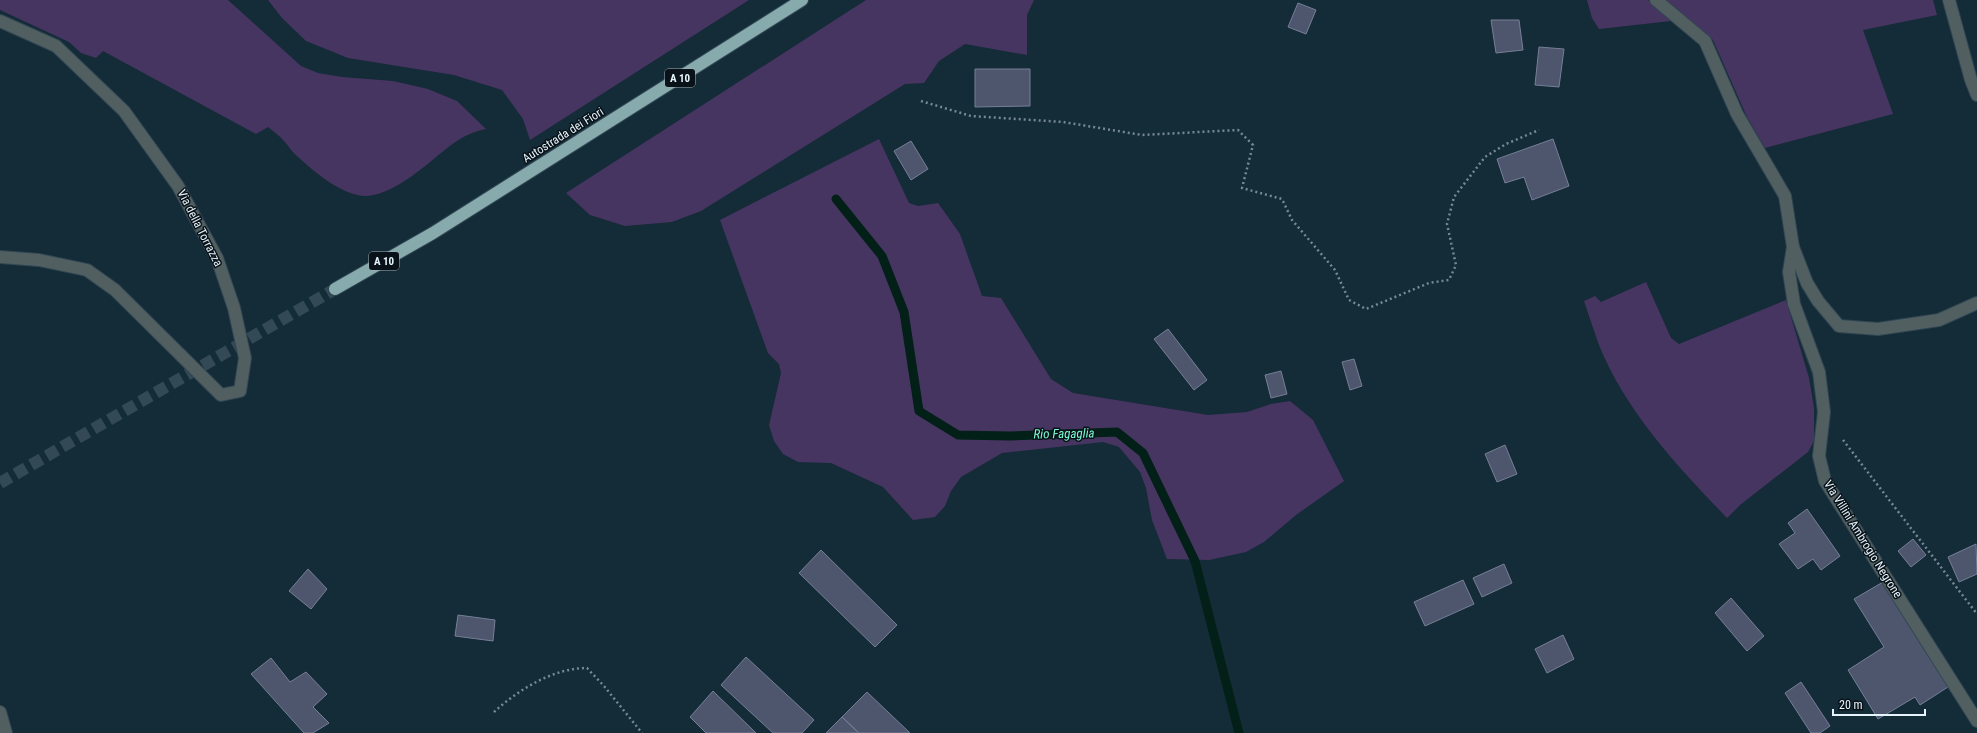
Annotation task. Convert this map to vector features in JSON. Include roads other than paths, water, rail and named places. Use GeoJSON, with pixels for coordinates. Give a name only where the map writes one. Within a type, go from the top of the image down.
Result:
{"type":"FeatureCollection","features":[{"type":"Feature","properties":{"kind":"highway","name":"Autostrada dei Fiori"},"geometry":{"type":"LineString","coordinates":[[335,289],[433,233],[802,0]]}},
{"type":"Feature","properties":{"kind":"street","name":"Via Villini Ambrogio Negrone"},"geometry":{"type":"LineString","coordinates":[[1656,0],[1705,42],[1737,114],[1786,196],[1792,247],[1789,272],[1794,304],[1819,372],[1824,412],[1819,456],[1825,481],[1977,721]]}},
{"type":"Feature","properties":{"kind":"street"},"geometry":{"type":"LineString","coordinates":[[1949,0],[1971,80],[1977,95]]}},
{"type":"Feature","properties":{"kind":"street","name":"Via della Torrazza"},"geometry":{"type":"LineString","coordinates":[[0,21],[56,46],[124,111],[178,186],[217,258],[234,308],[245,358],[240,391],[221,395],[115,290],[87,270],[39,260],[0,257]]}},
{"type":"Feature","properties":{"kind":"street"},"geometry":{"type":"LineString","coordinates":[[1792,247],[1807,283],[1818,301],[1839,326],[1878,329],[1939,320],[1977,303]]}},
{"type":"Feature","properties":{"kind":"street"},"geometry":{"type":"LineString","coordinates":[[0,712],[6,733]]}},
{"type":"Feature","properties":{"kind":"waterway","name":"Rio Fagaglia"},"geometry":{"type":"LineString","coordinates":[[836,199],[882,256],[904,312],[919,411],[958,435],[1010,436],[1117,432],[1143,453],[1195,561],[1239,733]]}},
{"type":"Feature","properties":{"kind":"tunnel"},"geometry":{"type":"LineString","coordinates":[[0,483],[335,289]]}}]}
